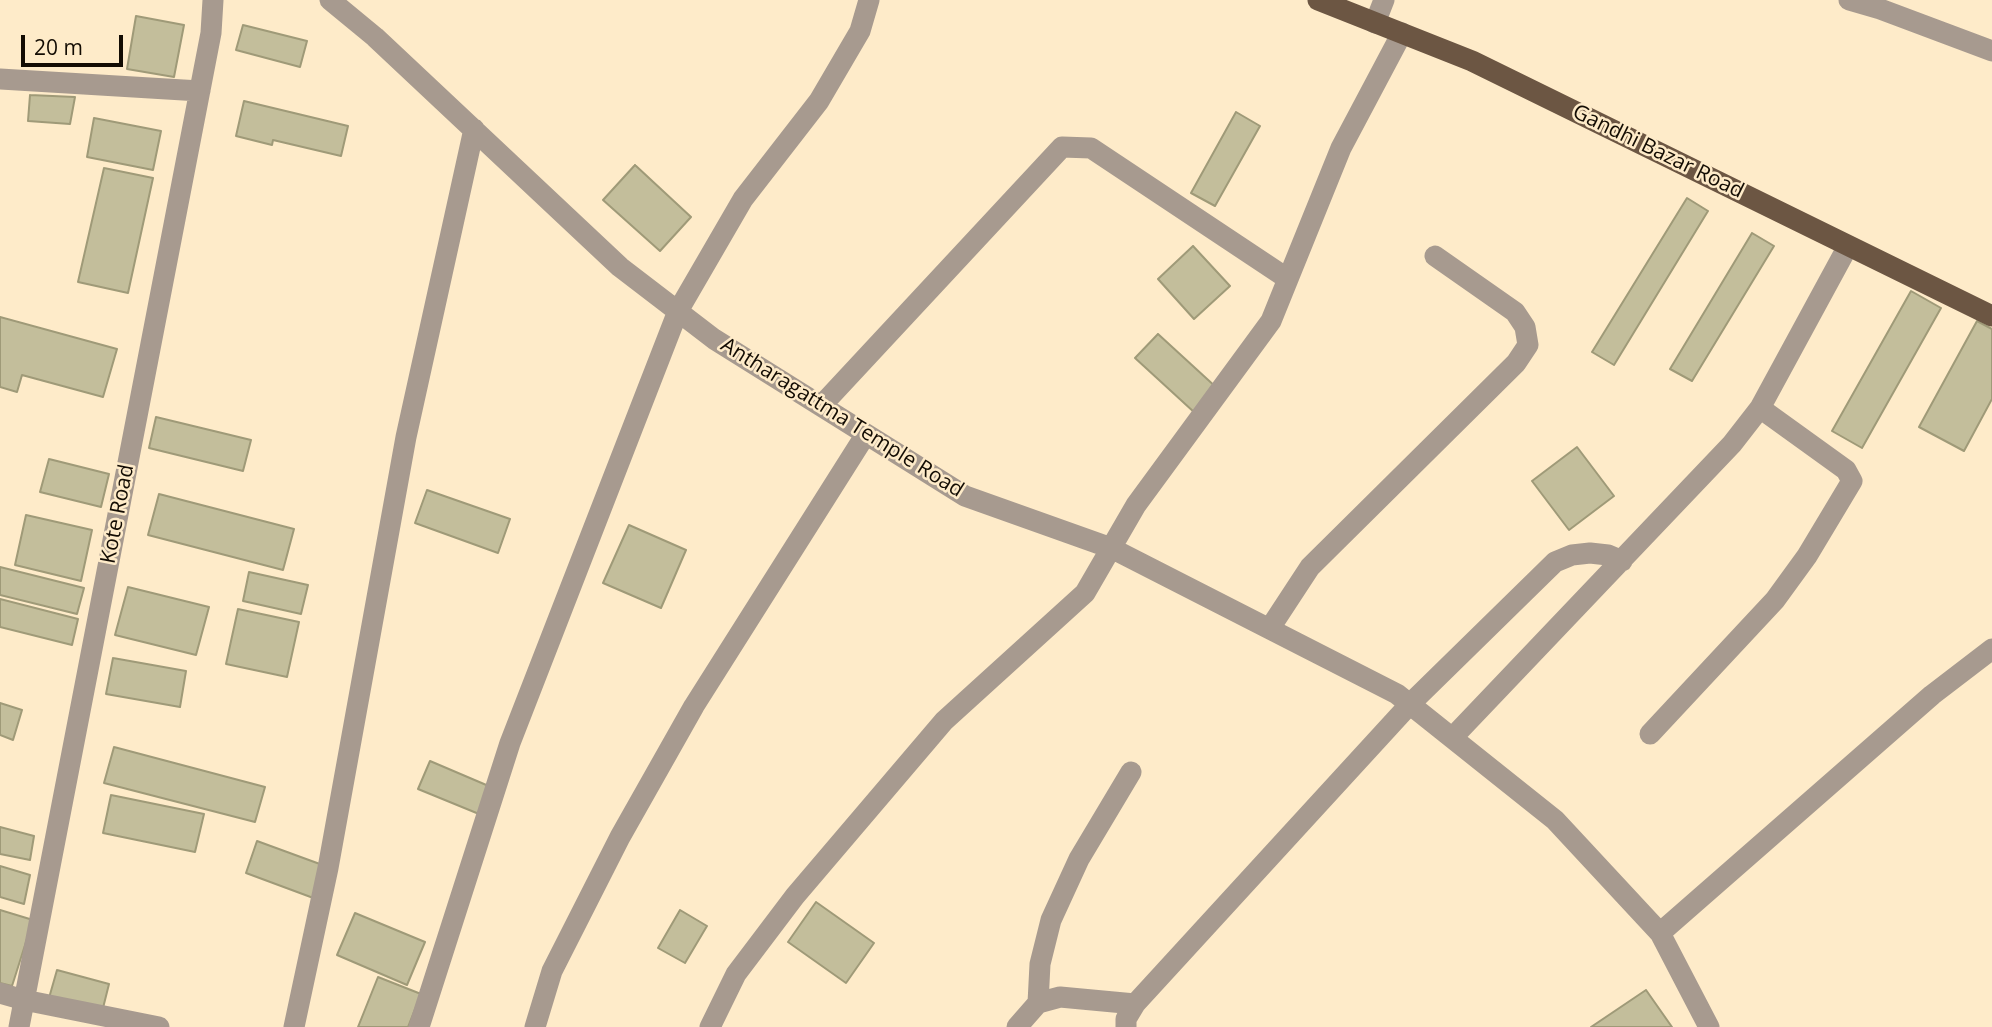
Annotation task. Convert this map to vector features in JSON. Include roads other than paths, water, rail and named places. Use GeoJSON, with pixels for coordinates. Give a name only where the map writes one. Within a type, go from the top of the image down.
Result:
{"type":"FeatureCollection","features":[{"type":"Feature","properties":{"kind":"main road","name":"Gandhi Bazar Road"},"geometry":{"type":"LineString","coordinates":[[1318,0],[1472,61],[1992,316]]}},
{"type":"Feature","properties":{"kind":"street","name":"Kote Road"},"geometry":{"type":"LineString","coordinates":[[19,1027],[211,33],[213,0]]}},
{"type":"Feature","properties":{"kind":"street","name":"Antharagattma Temple Road"},"geometry":{"type":"LineString","coordinates":[[330,0],[375,37],[620,267],[714,339],[965,496],[1111,548],[1397,694],[1555,820],[1660,933],[1709,1027]]}},
{"type":"Feature","properties":{"kind":"street"},"geometry":{"type":"LineString","coordinates":[[419,1027],[510,743],[678,311],[743,200],[819,101],[860,31],[869,0]]}},
{"type":"Feature","properties":{"kind":"street"},"geometry":{"type":"LineString","coordinates":[[1375,23],[1384,0]]}},
{"type":"Feature","properties":{"kind":"street"},"geometry":{"type":"LineString","coordinates":[[1849,0],[1881,5],[1992,51]]}},
{"type":"Feature","properties":{"kind":"street"},"geometry":{"type":"LineString","coordinates":[[710,1027],[736,974],[795,896],[944,721],[1085,593],[1136,505],[1271,321],[1341,148],[1402,33]]}},
{"type":"Feature","properties":{"kind":"street"},"geometry":{"type":"LineString","coordinates":[[0,79],[200,91]]}},
{"type":"Feature","properties":{"kind":"street"},"geometry":{"type":"LineString","coordinates":[[293,1027],[328,868],[406,436],[474,130]]}},
{"type":"Feature","properties":{"kind":"street"},"geometry":{"type":"LineString","coordinates":[[821,405],[1062,147],[1091,148],[1288,279]]}},
{"type":"Feature","properties":{"kind":"street"},"geometry":{"type":"LineString","coordinates":[[1453,737],[1622,561],[1731,444],[1760,408],[1848,246]]}},
{"type":"Feature","properties":{"kind":"street"},"geometry":{"type":"LineString","coordinates":[[1270,628],[1310,567],[1516,363],[1528,345],[1525,327],[1515,312],[1434,256]]}},
{"type":"Feature","properties":{"kind":"street"},"geometry":{"type":"LineString","coordinates":[[1650,734],[1775,600],[1807,556],[1852,481],[1846,470],[1760,408]]}},
{"type":"Feature","properties":{"kind":"street"},"geometry":{"type":"LineString","coordinates":[[535,1027],[552,971],[620,837],[694,706],[866,434]]}},
{"type":"Feature","properties":{"kind":"street"},"geometry":{"type":"LineString","coordinates":[[1126,1027],[1126,1020],[1135,1004],[1410,704],[1555,562],[1572,555],[1590,553],[1608,555],[1622,561]]}},
{"type":"Feature","properties":{"kind":"street"},"geometry":{"type":"LineString","coordinates":[[1660,933],[1932,695],[1992,649]]}},
{"type":"Feature","properties":{"kind":"street"},"geometry":{"type":"LineString","coordinates":[[1038,1003],[1040,964],[1051,920],[1079,859],[1130,772]]}},
{"type":"Feature","properties":{"kind":"street"},"geometry":{"type":"LineString","coordinates":[[0,993],[159,1027]]}},
{"type":"Feature","properties":{"kind":"street"},"geometry":{"type":"LineString","coordinates":[[1017,1027],[1038,1003],[1060,996],[1135,1004]]}}]}
